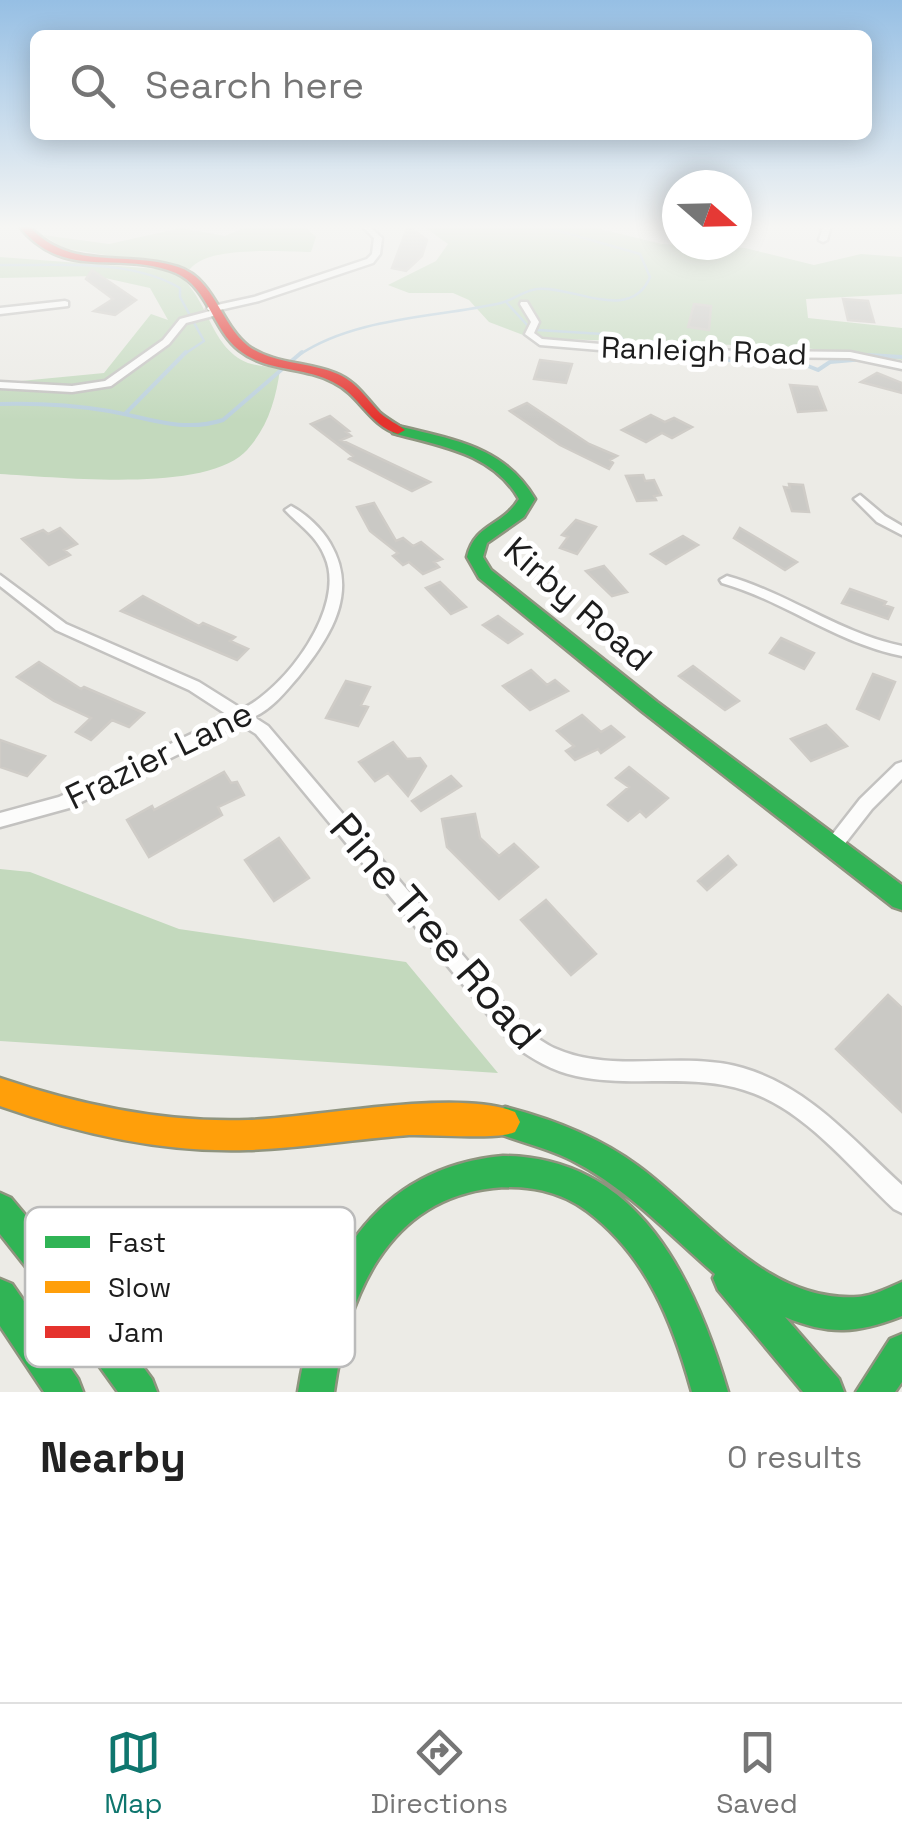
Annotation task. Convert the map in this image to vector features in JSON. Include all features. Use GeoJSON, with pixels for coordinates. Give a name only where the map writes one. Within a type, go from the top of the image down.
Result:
{"type":"FeatureCollection","features":[{"type":"Feature","properties":{"kind":"main road","name":"Kirby Road"},"geometry":{"type":"LineString","coordinates":[[200,291],[210,312],[246,350],[346,383],[379,423],[480,455],[514,476],[524,489],[526,504],[479,541],[475,557],[485,574],[650,708],[902,899]]}},
{"type":"Feature","properties":{"kind":"main road"},"geometry":{"type":"LineString","coordinates":[[0,1092],[94,1122],[183,1133],[262,1134],[430,1116],[498,1120],[550,1134],[600,1159],[638,1184],[743,1276],[787,1302],[822,1312],[853,1313],[902,1299]]}},
{"type":"Feature","properties":{"kind":"main road"},"geometry":{"type":"LineString","coordinates":[[355,1264],[398,1210],[438,1184],[481,1171],[538,1173],[583,1190],[621,1218],[643,1242],[684,1306],[710,1392]]}},
{"type":"Feature","properties":{"kind":"main road"},"geometry":{"type":"LineString","coordinates":[[0,1210],[25,1240]]}},
{"type":"Feature","properties":{"kind":"main road"},"geometry":{"type":"LineString","coordinates":[[690,1230],[826,1392]]}},
{"type":"Feature","properties":{"kind":"main road"},"geometry":{"type":"LineString","coordinates":[[0,1296],[25,1334]]}},
{"type":"Feature","properties":{"kind":"main road"},"geometry":{"type":"LineString","coordinates":[[874,1392],[902,1351]]}},
{"type":"Feature","properties":{"kind":"main road"},"geometry":{"type":"LineString","coordinates":[[47,1367],[64,1392]]}},
{"type":"Feature","properties":{"kind":"main road"},"geometry":{"type":"LineString","coordinates":[[121,1367],[139,1392]]}},
{"type":"Feature","properties":{"kind":"main road"},"geometry":{"type":"LineString","coordinates":[[316,1392],[319,1367]]}},
{"type":"Feature","properties":{"kind":"street"},"geometry":{"type":"LineString","coordinates":[[0,385],[72,389],[108,384],[166,342],[186,319],[280,291]]}},
{"type":"Feature","properties":{"kind":"street"},"geometry":{"type":"LineString","coordinates":[[0,310],[66,304]]}},
{"type":"Feature","properties":{"kind":"street","name":"Ranleigh Road"},"geometry":{"type":"LineString","coordinates":[[524,304],[535,322],[528,334],[540,342],[660,352],[850,355],[902,366]]}},
{"type":"Feature","properties":{"kind":"street"},"geometry":{"type":"LineString","coordinates":[[860,499],[880,518],[902,530]]}},
{"type":"Feature","properties":{"kind":"street","name":"Frazier Lane"},"geometry":{"type":"LineString","coordinates":[[0,820],[63,803],[263,706],[287,681],[326,627],[334,609],[338,576],[330,547],[291,510]]}},
{"type":"Feature","properties":{"kind":"street","name":"Pine Tree Road"},"geometry":{"type":"LineString","coordinates":[[0,579],[62,626],[182,680],[242,716],[283,752],[521,1039],[540,1055],[581,1069],[719,1072],[748,1080],[779,1094],[808,1115],[902,1201]]}},
{"type":"Feature","properties":{"kind":"street"},"geometry":{"type":"LineString","coordinates":[[727,580],[761,590],[844,636],[902,651]]}},
{"type":"Feature","properties":{"kind":"street"},"geometry":{"type":"LineString","coordinates":[[834,845],[866,804],[902,769]]}},
{"type":"Feature","properties":{"kind":"green space"},"geometry":{"type":"Polygon","coordinates":[[[152,291],[193,291],[216,333],[235,355],[248,363],[280,369],[269,414],[244,453],[224,466],[163,478],[0,474],[0,383],[104,373],[151,314],[168,320],[152,291]]]}},
{"type":"Feature","properties":{"kind":"green space"},"geometry":{"type":"Polygon","coordinates":[[[404,291],[902,291],[902,294],[806,299],[808,318],[902,328],[902,360],[797,347],[531,338],[489,322],[469,300],[453,293],[404,291]]]}},
{"type":"Feature","properties":{"kind":"green space"},"geometry":{"type":"Polygon","coordinates":[[[0,869],[30,872],[179,929],[406,962],[498,1073],[0,1041],[0,869]]]}},
{"type":"Feature","properties":{"kind":"building"},"geometry":{"type":"Polygon","coordinates":[[[102,291],[123,291],[136,300],[115,315],[94,311],[113,299],[102,291]]]}},
{"type":"Feature","properties":{"kind":"building"},"geometry":{"type":"Polygon","coordinates":[[[843,299],[868,301],[874,322],[848,320],[843,299]]]}},
{"type":"Feature","properties":{"kind":"building"},"geometry":{"type":"Polygon","coordinates":[[[694,304],[711,306],[709,330],[688,327],[694,304]]]}},
{"type":"Feature","properties":{"kind":"building"},"geometry":{"type":"Polygon","coordinates":[[[540,360],[572,364],[566,383],[534,379],[540,360]]]}},
{"type":"Feature","properties":{"kind":"building"},"geometry":{"type":"Polygon","coordinates":[[[877,373],[902,383],[902,393],[861,382],[877,373]]]}},
{"type":"Feature","properties":{"kind":"building"},"geometry":{"type":"Polygon","coordinates":[[[790,385],[817,387],[826,410],[798,412],[790,385]]]}},
{"type":"Feature","properties":{"kind":"building"},"geometry":{"type":"Polygon","coordinates":[[[527,403],[589,444],[617,456],[610,460],[613,463],[609,469],[560,445],[510,411],[527,403]]]}},
{"type":"Feature","properties":{"kind":"building"},"geometry":{"type":"Polygon","coordinates":[[[651,415],[665,422],[674,418],[692,427],[672,438],[662,433],[646,442],[622,430],[651,415]]]}},
{"type":"Feature","properties":{"kind":"building"},"geometry":{"type":"Polygon","coordinates":[[[330,416],[349,431],[346,432],[351,436],[341,440],[430,482],[412,491],[349,459],[353,456],[311,424],[330,416]]]}},
{"type":"Feature","properties":{"kind":"building"},"geometry":{"type":"Polygon","coordinates":[[[643,475],[645,481],[654,480],[661,495],[654,496],[656,500],[637,501],[626,476],[643,475]]]}},
{"type":"Feature","properties":{"kind":"building"},"geometry":{"type":"Polygon","coordinates":[[[789,484],[803,485],[809,512],[792,511],[784,487],[790,488],[789,484]]]}},
{"type":"Feature","properties":{"kind":"building"},"geometry":{"type":"Polygon","coordinates":[[[374,503],[396,541],[403,538],[413,546],[421,542],[442,559],[434,562],[439,567],[423,574],[409,562],[403,565],[393,556],[398,553],[370,531],[357,507],[374,503]]]}},
{"type":"Feature","properties":{"kind":"building"},"geometry":{"type":"Polygon","coordinates":[[[576,520],[596,527],[577,554],[560,548],[568,537],[562,535],[576,520]]]}},
{"type":"Feature","properties":{"kind":"building"},"geometry":{"type":"Polygon","coordinates":[[[60,528],[77,544],[64,550],[70,555],[49,565],[22,539],[43,530],[48,534],[60,528]]]}},
{"type":"Feature","properties":{"kind":"building"},"geometry":{"type":"Polygon","coordinates":[[[740,528],[797,562],[785,570],[734,538],[740,528]]]}},
{"type":"Feature","properties":{"kind":"building"},"geometry":{"type":"Polygon","coordinates":[[[683,536],[698,545],[666,564],[651,554],[683,536]]]}},
{"type":"Feature","properties":{"kind":"building"},"geometry":{"type":"Polygon","coordinates":[[[604,566],[627,592],[612,596],[586,571],[604,566]]]}},
{"type":"Feature","properties":{"kind":"building"},"geometry":{"type":"Polygon","coordinates":[[[440,582],[466,607],[451,614],[426,588],[440,582]]]}},
{"type":"Feature","properties":{"kind":"building"},"geometry":{"type":"Polygon","coordinates":[[[850,589],[886,602],[884,605],[893,608],[888,619],[842,603],[850,589]]]}},
{"type":"Feature","properties":{"kind":"building"},"geometry":{"type":"Polygon","coordinates":[[[143,596],[199,626],[203,623],[235,637],[230,641],[248,649],[237,660],[121,611],[143,596]]]}},
{"type":"Feature","properties":{"kind":"building"},"geometry":{"type":"Polygon","coordinates":[[[498,616],[522,634],[508,643],[483,625],[498,616]]]}},
{"type":"Feature","properties":{"kind":"building"},"geometry":{"type":"Polygon","coordinates":[[[781,638],[814,653],[804,669],[770,653],[781,638]]]}},
{"type":"Feature","properties":{"kind":"building"},"geometry":{"type":"Polygon","coordinates":[[[39,662],[81,689],[144,713],[129,727],[112,720],[91,740],[76,732],[91,718],[54,701],[17,677],[39,662]]]}},
{"type":"Feature","properties":{"kind":"building"},"geometry":{"type":"Polygon","coordinates":[[[693,666],[739,701],[725,710],[679,676],[693,666]]]}},
{"type":"Feature","properties":{"kind":"building"},"geometry":{"type":"Polygon","coordinates":[[[531,670],[547,685],[555,680],[568,691],[530,710],[503,686],[531,670]]]}},
{"type":"Feature","properties":{"kind":"building"},"geometry":{"type":"Polygon","coordinates":[[[873,674],[895,682],[879,719],[857,709],[873,674]]]}},
{"type":"Feature","properties":{"kind":"building"},"geometry":{"type":"Polygon","coordinates":[[[346,681],[370,687],[361,705],[368,707],[358,726],[326,718],[346,681]]]}},
{"type":"Feature","properties":{"kind":"building"},"geometry":{"type":"Polygon","coordinates":[[[582,715],[601,732],[611,726],[624,737],[601,753],[598,749],[575,760],[566,751],[574,746],[557,731],[582,715]]]}},
{"type":"Feature","properties":{"kind":"building"},"geometry":{"type":"Polygon","coordinates":[[[826,725],[847,746],[811,761],[791,739],[826,725]]]}},
{"type":"Feature","properties":{"kind":"building"},"geometry":{"type":"Polygon","coordinates":[[[0,740],[45,756],[27,776],[0,767],[0,740]]]}},
{"type":"Feature","properties":{"kind":"building"},"geometry":{"type":"Polygon","coordinates":[[[393,742],[407,759],[420,758],[426,766],[408,796],[388,773],[375,781],[359,762],[393,742]]]}},
{"type":"Feature","properties":{"kind":"building"},"geometry":{"type":"Polygon","coordinates":[[[629,767],[668,798],[646,817],[640,811],[628,821],[608,805],[629,787],[616,778],[629,767]]]}},
{"type":"Feature","properties":{"kind":"building"},"geometry":{"type":"Polygon","coordinates":[[[224,772],[231,783],[237,782],[244,795],[218,807],[222,815],[149,857],[127,820],[152,806],[154,810],[224,772]]]}},
{"type":"Feature","properties":{"kind":"building"},"geometry":{"type":"Polygon","coordinates":[[[451,776],[461,786],[421,811],[412,801],[451,776]]]}},
{"type":"Feature","properties":{"kind":"building"},"geometry":{"type":"Polygon","coordinates":[[[475,814],[480,838],[499,856],[514,844],[538,867],[499,899],[447,847],[442,819],[475,814]]]}},
{"type":"Feature","properties":{"kind":"building"},"geometry":{"type":"Polygon","coordinates":[[[279,838],[309,878],[274,901],[245,860],[279,838]]]}},
{"type":"Feature","properties":{"kind":"building"},"geometry":{"type":"Polygon","coordinates":[[[728,856],[736,865],[707,890],[698,881],[728,856]]]}},
{"type":"Feature","properties":{"kind":"building"},"geometry":{"type":"Polygon","coordinates":[[[546,900],[596,954],[571,975],[521,920],[546,900]]]}},
{"type":"Feature","properties":{"kind":"building"},"geometry":{"type":"Polygon","coordinates":[[[888,995],[902,1008],[902,1112],[836,1049],[888,995]]]}},
{"type":"Feature","properties":{"kind":"waterway"},"geometry":{"type":"LineString","coordinates":[[180,291],[204,341],[183,355]]}},
{"type":"Feature","properties":{"kind":"waterway"},"geometry":{"type":"LineString","coordinates":[[299,355],[345,333],[501,303],[530,291]]}},
{"type":"Feature","properties":{"kind":"waterway"},"geometry":{"type":"LineString","coordinates":[[561,291],[615,300],[641,291]]}},
{"type":"Feature","properties":{"kind":"waterway"},"geometry":{"type":"LineString","coordinates":[[507,303],[528,326]]}},
{"type":"Feature","properties":{"kind":"waterway"},"geometry":{"type":"LineString","coordinates":[[537,330],[619,335],[626,343],[655,341],[678,350]]}},
{"type":"Feature","properties":{"kind":"waterway"},"geometry":{"type":"LineString","coordinates":[[183,355],[186,352]]}},
{"type":"Feature","properties":{"kind":"waterway"},"geometry":{"type":"LineString","coordinates":[[0,404],[68,406],[166,423],[208,424],[223,420],[302,352]]}},
{"type":"Feature","properties":{"kind":"waterway"},"geometry":{"type":"LineString","coordinates":[[125,414],[183,355]]}},
{"type":"Feature","properties":{"kind":"waterway"},"geometry":{"type":"LineString","coordinates":[[868,355],[902,357]]}},
{"type":"Feature","properties":{"kind":"waterway"},"geometry":{"type":"LineString","coordinates":[[685,356],[775,364],[798,361]]}},
{"type":"Feature","properties":{"kind":"waterway"},"geometry":{"type":"LineString","coordinates":[[808,366],[818,370],[830,362],[864,359]]}},
{"type":"Feature","properties":{"kind":"traffic: fast"},"geometry":{"type":"LineString","coordinates":[[398,430],[472,451],[505,469],[518,482],[527,499],[518,514],[479,541],[475,557],[485,574],[650,707],[902,899]]}},
{"type":"Feature","properties":{"kind":"traffic: fast"},"geometry":{"type":"LineString","coordinates":[[505,1122],[570,1143],[615,1168],[734,1268],[792,1303],[824,1313],[859,1314],[902,1299]]}},
{"type":"Feature","properties":{"kind":"traffic: fast"},"geometry":{"type":"LineString","coordinates":[[355,1267],[388,1221],[417,1198],[450,1182],[489,1173],[517,1172],[572,1185],[619,1217],[656,1261],[683,1311],[710,1392]]}},
{"type":"Feature","properties":{"kind":"traffic: fast"},"geometry":{"type":"LineString","coordinates":[[0,1209],[25,1240]]}},
{"type":"Feature","properties":{"kind":"traffic: fast"},"geometry":{"type":"LineString","coordinates":[[730,1278],[826,1392]]}},
{"type":"Feature","properties":{"kind":"traffic: fast"},"geometry":{"type":"LineString","coordinates":[[0,1296],[25,1333]]}},
{"type":"Feature","properties":{"kind":"traffic: fast"},"geometry":{"type":"LineString","coordinates":[[874,1392],[902,1351]]}},
{"type":"Feature","properties":{"kind":"traffic: fast"},"geometry":{"type":"LineString","coordinates":[[48,1367],[65,1392]]}},
{"type":"Feature","properties":{"kind":"traffic: fast"},"geometry":{"type":"LineString","coordinates":[[121,1367],[139,1392]]}},
{"type":"Feature","properties":{"kind":"traffic: fast"},"geometry":{"type":"LineString","coordinates":[[316,1392],[320,1367]]}},
{"type":"Feature","properties":{"kind":"traffic: slow"},"geometry":{"type":"LineString","coordinates":[[0,1092],[91,1119],[184,1134],[247,1135],[408,1120],[505,1122]]}},
{"type":"Feature","properties":{"kind":"traffic: jam"},"geometry":{"type":"LineString","coordinates":[[203,291],[242,347],[266,359],[342,381],[379,419],[398,430]]}}]}
